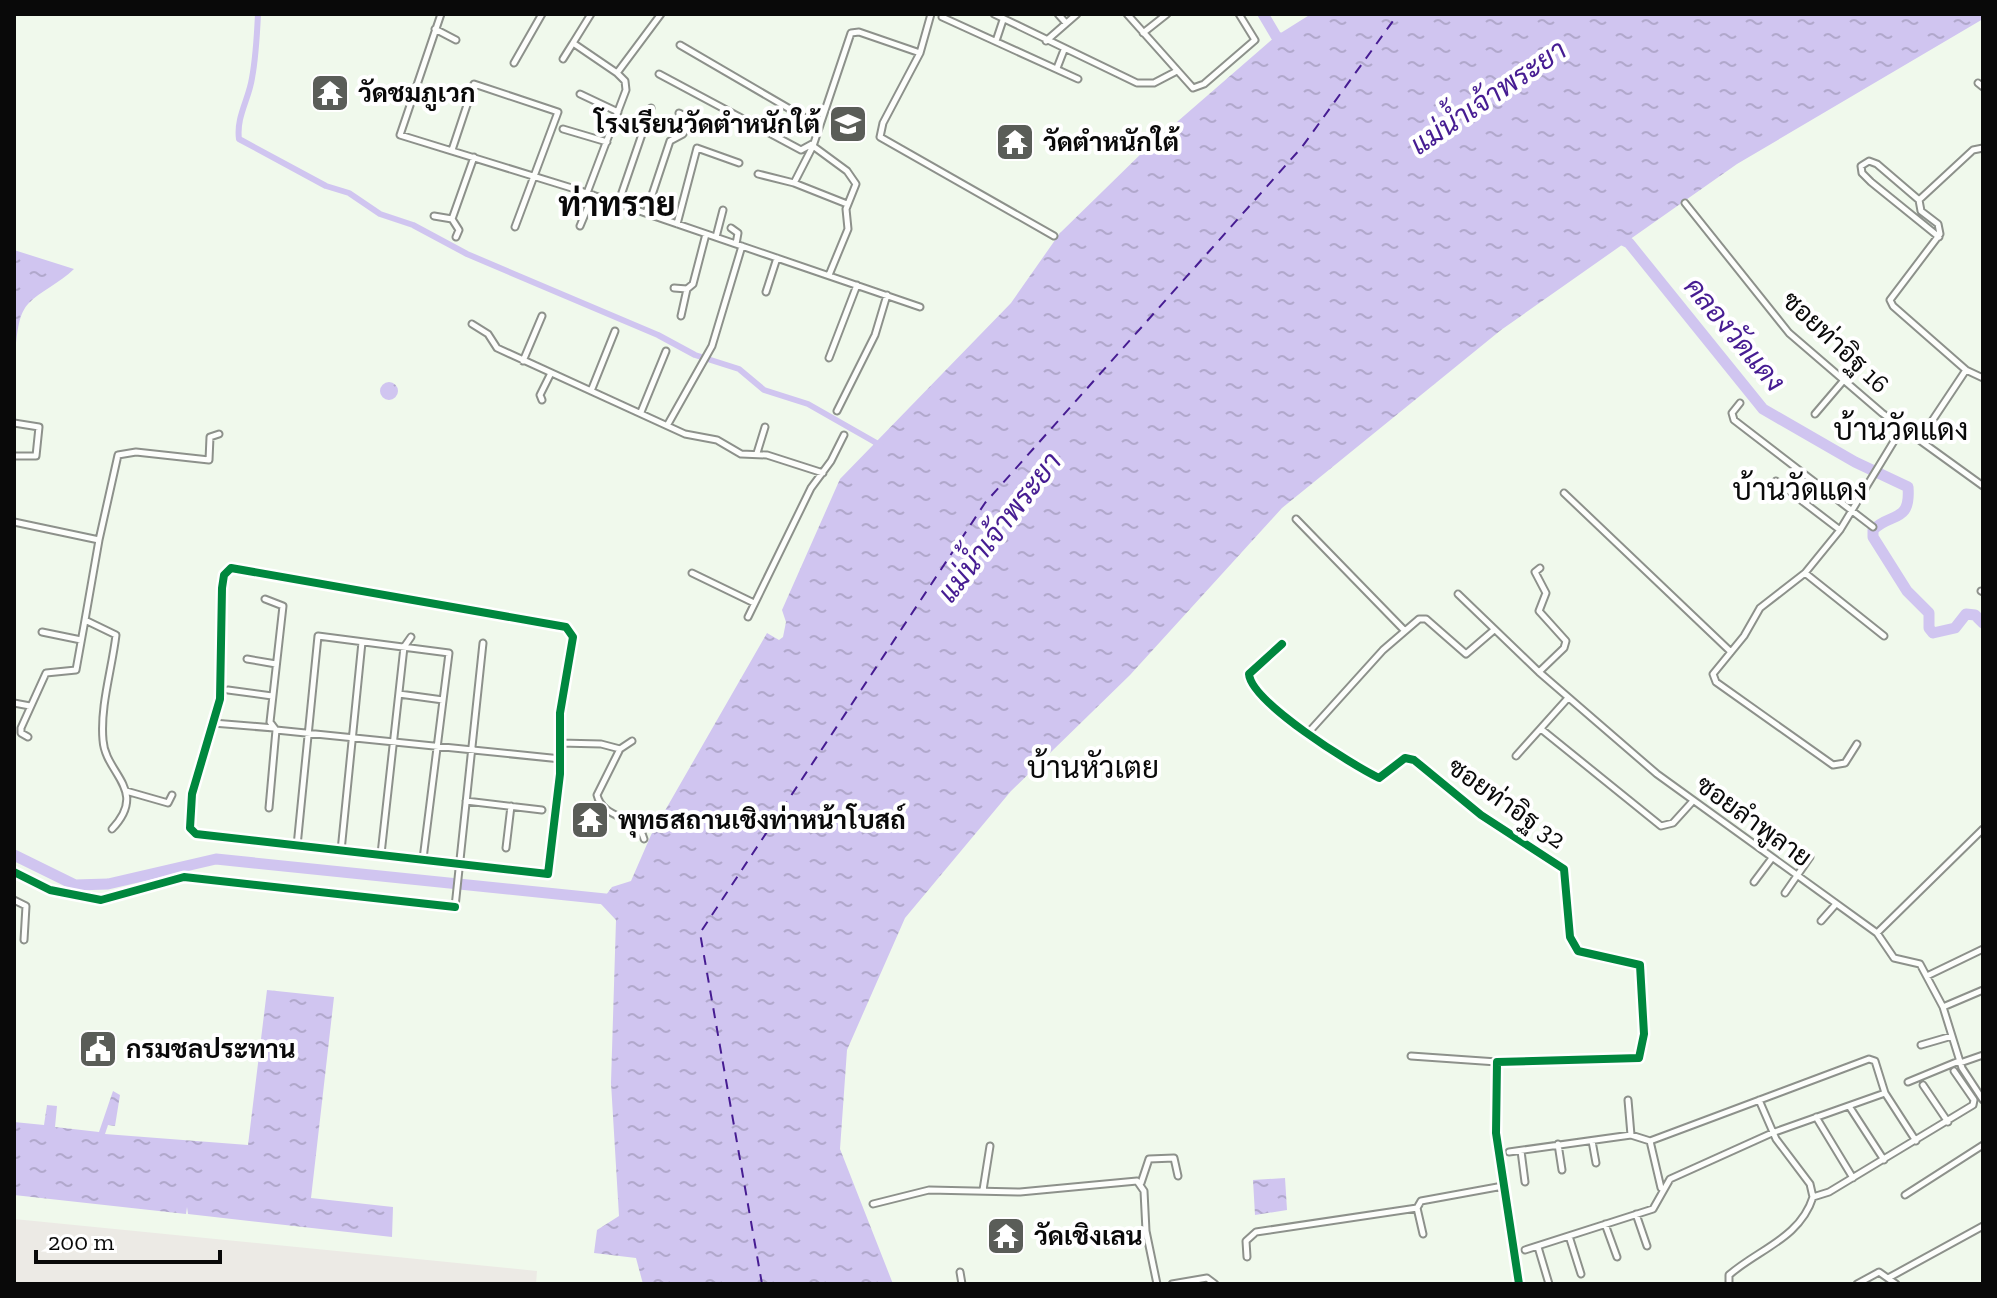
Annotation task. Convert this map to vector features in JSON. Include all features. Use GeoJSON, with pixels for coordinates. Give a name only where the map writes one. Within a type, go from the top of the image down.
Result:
{"type":"FeatureCollection","features":[{"type":"Feature","properties":{"kind":"street"},"geometry":{"type":"LineString","coordinates":[[441,14],[400,135],[590,194],[920,307]]}},
{"type":"Feature","properties":{"kind":"street"},"geometry":{"type":"LineString","coordinates":[[514,63],[542,14]]}},
{"type":"Feature","properties":{"kind":"street"},"geometry":{"type":"LineString","coordinates":[[563,59],[591,14]]}},
{"type":"Feature","properties":{"kind":"street"},"geometry":{"type":"LineString","coordinates":[[617,73],[661,14]]}},
{"type":"Feature","properties":{"kind":"street"},"geometry":{"type":"LineString","coordinates":[[931,14],[920,53],[881,129],[882,141],[978,191],[1054,236]]}},
{"type":"Feature","properties":{"kind":"street"},"geometry":{"type":"LineString","coordinates":[[994,14],[1137,83],[1154,83],[1175,72]]}},
{"type":"Feature","properties":{"kind":"street"},"geometry":{"type":"LineString","coordinates":[[1058,14],[1066,23]]}},
{"type":"Feature","properties":{"kind":"street"},"geometry":{"type":"LineString","coordinates":[[1046,41],[1077,14]]}},
{"type":"Feature","properties":{"kind":"street"},"geometry":{"type":"LineString","coordinates":[[1127,14],[1190,88],[1197,88],[1253,42],[1255,35],[1239,14]]}},
{"type":"Feature","properties":{"kind":"street"},"geometry":{"type":"LineString","coordinates":[[1143,33],[1167,14]]}},
{"type":"Feature","properties":{"kind":"street"},"geometry":{"type":"LineString","coordinates":[[942,17],[1078,79]]}},
{"type":"Feature","properties":{"kind":"street"},"geometry":{"type":"LineString","coordinates":[[996,41],[1003,20]]}},
{"type":"Feature","properties":{"kind":"street"},"geometry":{"type":"LineString","coordinates":[[435,29],[456,40]]}},
{"type":"Feature","properties":{"kind":"street"},"geometry":{"type":"LineString","coordinates":[[794,183],[812,145],[851,33],[859,32],[920,53]]}},
{"type":"Feature","properties":{"kind":"street"},"geometry":{"type":"LineString","coordinates":[[573,43],[617,73],[627,85],[580,226]]}},
{"type":"Feature","properties":{"kind":"street"},"geometry":{"type":"LineString","coordinates":[[680,45],[819,126]]}},
{"type":"Feature","properties":{"kind":"street"},"geometry":{"type":"LineString","coordinates":[[1057,68],[1064,50]]}},
{"type":"Feature","properties":{"kind":"street"},"geometry":{"type":"LineString","coordinates":[[659,74],[801,150],[812,145]]}},
{"type":"Feature","properties":{"kind":"street"},"geometry":{"type":"LineString","coordinates":[[452,150],[474,84],[558,112],[515,227]]}},
{"type":"Feature","properties":{"kind":"street"},"geometry":{"type":"LineString","coordinates":[[580,94],[618,112]]}},
{"type":"Feature","properties":{"kind":"street"},"geometry":{"type":"LineString","coordinates":[[618,204],[651,108]]}},
{"type":"Feature","properties":{"kind":"street"},"geometry":{"type":"LineString","coordinates":[[679,113],[700,124]]}},
{"type":"Feature","properties":{"kind":"street"},"geometry":{"type":"LineString","coordinates":[[646,213],[670,141],[683,134],[691,119]]}},
{"type":"Feature","properties":{"kind":"street"},"geometry":{"type":"LineString","coordinates":[[563,129],[607,142]]}},
{"type":"Feature","properties":{"kind":"street"},"geometry":{"type":"LineString","coordinates":[[812,145],[853,178],[856,184],[847,204],[848,229],[829,275]]}},
{"type":"Feature","properties":{"kind":"street"},"geometry":{"type":"LineString","coordinates":[[677,224],[697,148],[739,163]]}},
{"type":"Feature","properties":{"kind":"street"},"geometry":{"type":"LineString","coordinates":[[1919,200],[1973,150],[1983,148]]}},
{"type":"Feature","properties":{"kind":"street"},"geometry":{"type":"LineString","coordinates":[[452,219],[474,157]]}},
{"type":"Feature","properties":{"kind":"street"},"geometry":{"type":"LineString","coordinates":[[1939,237],[1871,182],[1862,173],[1861,166],[1869,161],[1877,164],[1919,200],[1921,211],[1940,227],[1939,237],[1893,292],[1891,303],[1966,370],[1983,378]]}},
{"type":"Feature","properties":{"kind":"street"},"geometry":{"type":"LineString","coordinates":[[758,174],[794,183],[847,204]]}},
{"type":"Feature","properties":{"kind":"street","name":"ซอยท่าอิฐ 16"},"geometry":{"type":"LineString","coordinates":[[1685,203],[1783,327],[1902,428],[1983,486]]}},
{"type":"Feature","properties":{"kind":"street"},"geometry":{"type":"LineString","coordinates":[[716,237],[723,210]]}},
{"type":"Feature","properties":{"kind":"street"},"geometry":{"type":"LineString","coordinates":[[434,216],[452,219],[459,230],[456,237]]}},
{"type":"Feature","properties":{"kind":"street"},"geometry":{"type":"LineString","coordinates":[[668,424],[705,358],[724,314],[739,245],[738,233],[731,228]]}},
{"type":"Feature","properties":{"kind":"street"},"geometry":{"type":"LineString","coordinates":[[681,316],[706,234]]}},
{"type":"Feature","properties":{"kind":"street"},"geometry":{"type":"LineString","coordinates":[[766,292],[777,258]]}},
{"type":"Feature","properties":{"kind":"street"},"geometry":{"type":"LineString","coordinates":[[829,358],[857,285]]}},
{"type":"Feature","properties":{"kind":"street"},"geometry":{"type":"LineString","coordinates":[[674,288],[687,289]]}},
{"type":"Feature","properties":{"kind":"street"},"geometry":{"type":"LineString","coordinates":[[837,411],[875,335],[887,295]]}},
{"type":"Feature","properties":{"kind":"street"},"geometry":{"type":"LineString","coordinates":[[523,361],[542,316]]}},
{"type":"Feature","properties":{"kind":"street"},"geometry":{"type":"LineString","coordinates":[[472,324],[488,334],[497,348],[685,434],[717,440],[741,454],[757,453],[823,473]]}},
{"type":"Feature","properties":{"kind":"street"},"geometry":{"type":"LineString","coordinates":[[591,391],[615,331]]}},
{"type":"Feature","properties":{"kind":"street"},"geometry":{"type":"LineString","coordinates":[[641,412],[666,351]]}},
{"type":"Feature","properties":{"kind":"street"},"geometry":{"type":"LineString","coordinates":[[1920,439],[1966,370]]}},
{"type":"Feature","properties":{"kind":"street"},"geometry":{"type":"LineString","coordinates":[[542,400],[540,395],[551,373]]}},
{"type":"Feature","properties":{"kind":"street"},"geometry":{"type":"LineString","coordinates":[[1815,414],[1844,380]]}},
{"type":"Feature","properties":{"kind":"street"},"geometry":{"type":"LineString","coordinates":[[1740,403],[1732,413],[1734,420],[1873,527]]}},
{"type":"Feature","properties":{"kind":"street"},"geometry":{"type":"LineString","coordinates":[[14,423],[39,427],[36,456],[14,456]]}},
{"type":"Feature","properties":{"kind":"street"},"geometry":{"type":"LineString","coordinates":[[757,453],[765,427]]}},
{"type":"Feature","properties":{"kind":"street"},"geometry":{"type":"LineString","coordinates":[[1857,744],[1845,763],[1837,766],[1768,721],[1714,679],[1713,674],[1760,608],[1805,573],[1840,530],[1902,428]]}},
{"type":"Feature","properties":{"kind":"street"},"geometry":{"type":"LineString","coordinates":[[28,737],[21,733],[21,728],[46,673],[76,670],[116,459],[122,452],[209,460],[210,437],[219,434]]}},
{"type":"Feature","properties":{"kind":"street"},"geometry":{"type":"LineString","coordinates":[[748,617],[805,501],[844,435]]}},
{"type":"Feature","properties":{"kind":"street"},"geometry":{"type":"LineString","coordinates":[[1776,481],[1840,530]]}},
{"type":"Feature","properties":{"kind":"street"},"geometry":{"type":"LineString","coordinates":[[1564,493],[1731,652]]}},
{"type":"Feature","properties":{"kind":"street"},"geometry":{"type":"LineString","coordinates":[[1296,519],[1405,631]]}},
{"type":"Feature","properties":{"kind":"street"},"geometry":{"type":"LineString","coordinates":[[14,522],[99,540]]}},
{"type":"Feature","properties":{"kind":"street"},"geometry":{"type":"LineString","coordinates":[[231,568],[566,627],[573,637],[560,713],[561,759],[548,874],[196,834],[190,828],[192,794],[213,723],[220,699],[222,588],[224,575],[231,568]]}},
{"type":"Feature","properties":{"kind":"street"},"geometry":{"type":"LineString","coordinates":[[1539,672],[1564,648],[1566,641],[1539,611],[1546,593],[1535,572],[1540,568]]}},
{"type":"Feature","properties":{"kind":"street"},"geometry":{"type":"LineString","coordinates":[[692,573],[754,603]]}},
{"type":"Feature","properties":{"kind":"street"},"geometry":{"type":"LineString","coordinates":[[1805,573],[1884,636]]}},
{"type":"Feature","properties":{"kind":"street","name":"ซอยลำพูลาย"},"geometry":{"type":"LineString","coordinates":[[1458,594],[1568,698],[1692,802],[1877,933],[1894,958],[1917,962],[1927,976]]}},
{"type":"Feature","properties":{"kind":"street"},"geometry":{"type":"LineString","coordinates":[[265,599],[283,604],[270,722],[275,729],[269,808]]}},
{"type":"Feature","properties":{"kind":"street"},"geometry":{"type":"LineString","coordinates":[[1308,733],[1334,701],[1419,619],[1426,619],[1466,654],[1494,630]]}},
{"type":"Feature","properties":{"kind":"street"},"geometry":{"type":"LineString","coordinates":[[85,620],[116,635],[103,744],[126,791],[121,820],[112,829]]}},
{"type":"Feature","properties":{"kind":"street"},"geometry":{"type":"LineString","coordinates":[[42,632],[81,640]]}},
{"type":"Feature","properties":{"kind":"street"},"geometry":{"type":"LineString","coordinates":[[297,846],[317,637],[449,653],[423,859]]}},
{"type":"Feature","properties":{"kind":"street"},"geometry":{"type":"LineString","coordinates":[[381,854],[404,647],[411,637]]}},
{"type":"Feature","properties":{"kind":"street"},"geometry":{"type":"LineString","coordinates":[[341,851],[362,642]]}},
{"type":"Feature","properties":{"kind":"street"},"geometry":{"type":"LineString","coordinates":[[455,907],[483,643]]}},
{"type":"Feature","properties":{"kind":"street","name":"ซอยท่าอิฐ 32"},"geometry":{"type":"LineString","coordinates":[[1282,644],[1250,672],[1249,681],[1262,695],[1308,733],[1379,778],[1405,758],[1414,760],[1481,815],[1564,869],[1570,937],[1578,951],[1640,965],[1644,1034],[1639,1058],[1497,1062]]}},
{"type":"Feature","properties":{"kind":"street"},"geometry":{"type":"LineString","coordinates":[[247,659],[276,664]]}},
{"type":"Feature","properties":{"kind":"street"},"geometry":{"type":"LineString","coordinates":[[228,690],[272,696]]}},
{"type":"Feature","properties":{"kind":"street"},"geometry":{"type":"LineString","coordinates":[[399,694],[443,700]]}},
{"type":"Feature","properties":{"kind":"street"},"geometry":{"type":"LineString","coordinates":[[1516,756],[1568,698]]}},
{"type":"Feature","properties":{"kind":"street"},"geometry":{"type":"LineString","coordinates":[[14,703],[30,706]]}},
{"type":"Feature","properties":{"kind":"street"},"geometry":{"type":"LineString","coordinates":[[213,723],[561,759]]}},
{"type":"Feature","properties":{"kind":"street"},"geometry":{"type":"LineString","coordinates":[[1541,729],[1661,826],[1673,823],[1692,802]]}},
{"type":"Feature","properties":{"kind":"street"},"geometry":{"type":"LineString","coordinates":[[632,741],[620,749],[598,788],[598,802],[604,809],[637,826],[644,839]]}},
{"type":"Feature","properties":{"kind":"street"},"geometry":{"type":"LineString","coordinates":[[560,743],[601,744],[620,749]]}},
{"type":"Feature","properties":{"kind":"street"},"geometry":{"type":"LineString","coordinates":[[126,791],[168,803],[172,795]]}},
{"type":"Feature","properties":{"kind":"street"},"geometry":{"type":"LineString","coordinates":[[466,801],[542,810]]}},
{"type":"Feature","properties":{"kind":"street"},"geometry":{"type":"LineString","coordinates":[[506,848],[511,806]]}},
{"type":"Feature","properties":{"kind":"street"},"geometry":{"type":"LineString","coordinates":[[1877,933],[1983,829]]}},
{"type":"Feature","properties":{"kind":"street"},"geometry":{"type":"LineString","coordinates":[[1785,893],[1810,857]]}},
{"type":"Feature","properties":{"kind":"street"},"geometry":{"type":"LineString","coordinates":[[1754,882],[1772,858]]}},
{"type":"Feature","properties":{"kind":"street"},"geometry":{"type":"LineString","coordinates":[[14,900],[26,906],[27,934],[24,940]]}},
{"type":"Feature","properties":{"kind":"street"},"geometry":{"type":"LineString","coordinates":[[1821,921],[1837,904]]}},
{"type":"Feature","properties":{"kind":"street"},"geometry":{"type":"LineString","coordinates":[[1983,949],[1927,976],[1943,1007],[1959,1062],[1983,1100]]}},
{"type":"Feature","properties":{"kind":"street"},"geometry":{"type":"LineString","coordinates":[[1943,1007],[1983,990]]}},
{"type":"Feature","properties":{"kind":"street"},"geometry":{"type":"LineString","coordinates":[[1921,1045],[1952,1036]]}},
{"type":"Feature","properties":{"kind":"street"},"geometry":{"type":"LineString","coordinates":[[1908,1082],[1983,1055]]}},
{"type":"Feature","properties":{"kind":"street"},"geometry":{"type":"LineString","coordinates":[[1411,1056],[1497,1062],[1496,1133],[1519,1284]]}},
{"type":"Feature","properties":{"kind":"street"},"geometry":{"type":"LineString","coordinates":[[1509,1152],[1631,1135],[1650,1141],[1869,1059],[1875,1061],[1885,1093],[1916,1141]]}},
{"type":"Feature","properties":{"kind":"street"},"geometry":{"type":"LineString","coordinates":[[1729,1284],[1729,1275],[1738,1267],[1795,1230],[1813,1197],[1853,1178],[1974,1104],[1954,1071]]}},
{"type":"Feature","properties":{"kind":"street"},"geometry":{"type":"LineString","coordinates":[[1923,1085],[1948,1122]]}},
{"type":"Feature","properties":{"kind":"street"},"geometry":{"type":"LineString","coordinates":[[1525,1250],[1653,1209],[1670,1179],[1772,1133],[1885,1093]]}},
{"type":"Feature","properties":{"kind":"street"},"geometry":{"type":"LineString","coordinates":[[1628,1100],[1631,1135]]}},
{"type":"Feature","properties":{"kind":"street"},"geometry":{"type":"LineString","coordinates":[[1759,1100],[1772,1133],[1810,1184],[1813,1197]]}},
{"type":"Feature","properties":{"kind":"street"},"geometry":{"type":"LineString","coordinates":[[1849,1106],[1884,1160]]}},
{"type":"Feature","properties":{"kind":"street"},"geometry":{"type":"LineString","coordinates":[[1816,1117],[1853,1178]]}},
{"type":"Feature","properties":{"kind":"street"},"geometry":{"type":"LineString","coordinates":[[1592,1141],[1596,1163]]}},
{"type":"Feature","properties":{"kind":"street"},"geometry":{"type":"LineString","coordinates":[[1650,1141],[1662,1189]]}},
{"type":"Feature","properties":{"kind":"street"},"geometry":{"type":"LineString","coordinates":[[1558,1144],[1562,1170]]}},
{"type":"Feature","properties":{"kind":"street"},"geometry":{"type":"LineString","coordinates":[[1905,1195],[1983,1145]]}},
{"type":"Feature","properties":{"kind":"street"},"geometry":{"type":"LineString","coordinates":[[983,1190],[990,1146]]}},
{"type":"Feature","properties":{"kind":"street"},"geometry":{"type":"LineString","coordinates":[[1521,1151],[1525,1182]]}},
{"type":"Feature","properties":{"kind":"street"},"geometry":{"type":"LineString","coordinates":[[1157,1284],[1141,1183],[1149,1159],[1174,1158],[1178,1176]]}},
{"type":"Feature","properties":{"kind":"street"},"geometry":{"type":"LineString","coordinates":[[873,1204],[929,1190],[1020,1192],[1131,1181],[1141,1183]]}},
{"type":"Feature","properties":{"kind":"street"},"geometry":{"type":"LineString","coordinates":[[1423,1234],[1417,1208],[1421,1201],[1503,1186]]}},
{"type":"Feature","properties":{"kind":"street"},"geometry":{"type":"LineString","coordinates":[[1247,1257],[1246,1241],[1256,1232],[1417,1208]]}},
{"type":"Feature","properties":{"kind":"street"},"geometry":{"type":"LineString","coordinates":[[1636,1214],[1647,1246]]}},
{"type":"Feature","properties":{"kind":"street"},"geometry":{"type":"LineString","coordinates":[[1605,1224],[1617,1257]]}},
{"type":"Feature","properties":{"kind":"street"},"geometry":{"type":"LineString","coordinates":[[1890,1277],[1983,1226]]}},
{"type":"Feature","properties":{"kind":"street"},"geometry":{"type":"LineString","coordinates":[[1569,1236],[1581,1274]]}},
{"type":"Feature","properties":{"kind":"street"},"geometry":{"type":"LineString","coordinates":[[1538,1247],[1549,1284]]}},
{"type":"Feature","properties":{"kind":"street"},"geometry":{"type":"LineString","coordinates":[[960,1272],[962,1284]]}},
{"type":"Feature","properties":{"kind":"street"},"geometry":{"type":"LineString","coordinates":[[1857,1284],[1876,1273],[1890,1277],[1896,1284]]}},
{"type":"Feature","properties":{"kind":"street"},"geometry":{"type":"LineString","coordinates":[[1172,1284],[1207,1278],[1215,1284]]}},
{"type":"Feature","properties":{"kind":"shaded area"},"geometry":{"type":"Polygon","coordinates":[[[14,1219],[537,1271],[536,1284],[14,1284],[14,1219]]]}},
{"type":"Feature","properties":{"kind":"water","name":"แม่น้ำเจ้าพระยา"},"geometry":{"type":"Polygon","coordinates":[[[1311,14],[1983,14],[1983,19],[1737,164],[1501,330],[1282,508],[1130,675],[1011,791],[905,918],[847,1050],[840,1149],[893,1284],[643,1284],[636,1258],[594,1253],[597,1230],[619,1216],[611,1083],[616,920],[600,903],[612,887],[631,881],[651,835],[767,633],[779,640],[783,637],[786,622],[782,610],[840,479],[1011,303],[1060,233],[1147,148],[1276,36],[1311,14]]]}},
{"type":"Feature","properties":{"kind":"water"},"geometry":{"type":"Polygon","coordinates":[[[14,250],[74,269],[24,309],[14,360],[14,250]]]}},
{"type":"Feature","properties":{"kind":"water"},"geometry":{"type":"Polygon","coordinates":[[[389,382],[398,391],[389,400],[380,391],[389,382]]]}},
{"type":"Feature","properties":{"kind":"water"},"geometry":{"type":"Polygon","coordinates":[[[267,990],[334,997],[311,1198],[393,1207],[392,1237],[188,1214],[187,1207],[186,1214],[14,1195],[14,1122],[44,1125],[47,1105],[57,1106],[55,1127],[99,1132],[113,1091],[120,1095],[115,1126],[108,1125],[105,1134],[248,1145],[267,990]]]}},
{"type":"Feature","properties":{"kind":"water"},"geometry":{"type":"Polygon","coordinates":[[[1285,1178],[1287,1210],[1255,1215],[1253,1180],[1285,1178]]]}},
{"type":"Feature","properties":{"kind":"waterway"},"geometry":{"type":"LineString","coordinates":[[258,14],[253,70],[239,123],[239,139],[326,186],[349,193],[380,214],[413,225],[467,254],[658,335],[695,355],[739,369],[764,390],[808,404],[880,445]]}},
{"type":"Feature","properties":{"kind":"waterway"},"geometry":{"type":"LineString","coordinates":[[1263,14],[1276,36],[1289,43]]}},
{"type":"Feature","properties":{"kind":"waterway","name":"คลองวัดแดง"},"geometry":{"type":"LineString","coordinates":[[1613,235],[1629,243],[1763,409],[1855,462],[1908,487],[1903,512],[1873,530],[1873,537],[1907,591],[1929,613],[1929,628],[1933,633],[1955,628],[1966,614],[1975,615],[1983,623]]}},
{"type":"Feature","properties":{"kind":"waterway"},"geometry":{"type":"LineString","coordinates":[[14,855],[75,885],[108,884],[216,859],[615,900]]}},
{"type":"Feature","properties":{"kind":"ferry route"},"geometry":{"type":"LineString","coordinates":[[762,1284],[700,933],[985,503],[1302,147],[1398,14]]}},
{"type":"Feature","properties":{"kind":"cycle path"},"geometry":{"type":"LineString","coordinates":[[231,568],[566,627],[573,637],[560,713],[560,774],[548,874],[196,834],[190,828],[192,794],[220,699],[222,588],[224,575],[231,568]]}},
{"type":"Feature","properties":{"kind":"cycle path"},"geometry":{"type":"LineString","coordinates":[[1282,644],[1249,674],[1266,700],[1305,732],[1379,778],[1405,758],[1414,760],[1481,815],[1564,869],[1570,937],[1578,951],[1640,965],[1644,1034],[1639,1058],[1497,1062],[1496,1133],[1519,1284]]}},
{"type":"Feature","properties":{"kind":"cycle path"},"geometry":{"type":"LineString","coordinates":[[14,872],[50,890],[101,900],[184,877],[455,907]]}},
{"type":"Feature","properties":{"kind":"place","name":"วัดชมภูเวก"},"geometry":{"type":"Point","coordinates":[330,93]}},
{"type":"Feature","properties":{"kind":"place","name":"โรงเรียนวัดตำหนักใต้"},"geometry":{"type":"Point","coordinates":[848,124]}},
{"type":"Feature","properties":{"kind":"place","name":"วัดตำหนักใต้"},"geometry":{"type":"Point","coordinates":[1015,142]}},
{"type":"Feature","properties":{"kind":"place","name":"พุทธสถานเชิงท่าหน้าโบสถ์"},"geometry":{"type":"Point","coordinates":[590,820]}},
{"type":"Feature","properties":{"kind":"place","name":"กรมชลประทาน"},"geometry":{"type":"Point","coordinates":[98,1049]}},
{"type":"Feature","properties":{"kind":"place","name":"วัดเชิงเลน"},"geometry":{"type":"Point","coordinates":[1006,1236]}},
{"type":"Feature","properties":{"kind":"district","name":"ท่าทราย"},"geometry":{"type":"Point","coordinates":[617,204]}},
{"type":"Feature","properties":{"kind":"district","name":"บ้านวัดแดง"},"geometry":{"type":"Point","coordinates":[1901,430]}},
{"type":"Feature","properties":{"kind":"district","name":"บ้านวัดแดง"},"geometry":{"type":"Point","coordinates":[1800,490]}},
{"type":"Feature","properties":{"kind":"district","name":"บ้านหัวเตย"},"geometry":{"type":"Point","coordinates":[1093,768]}}]}
